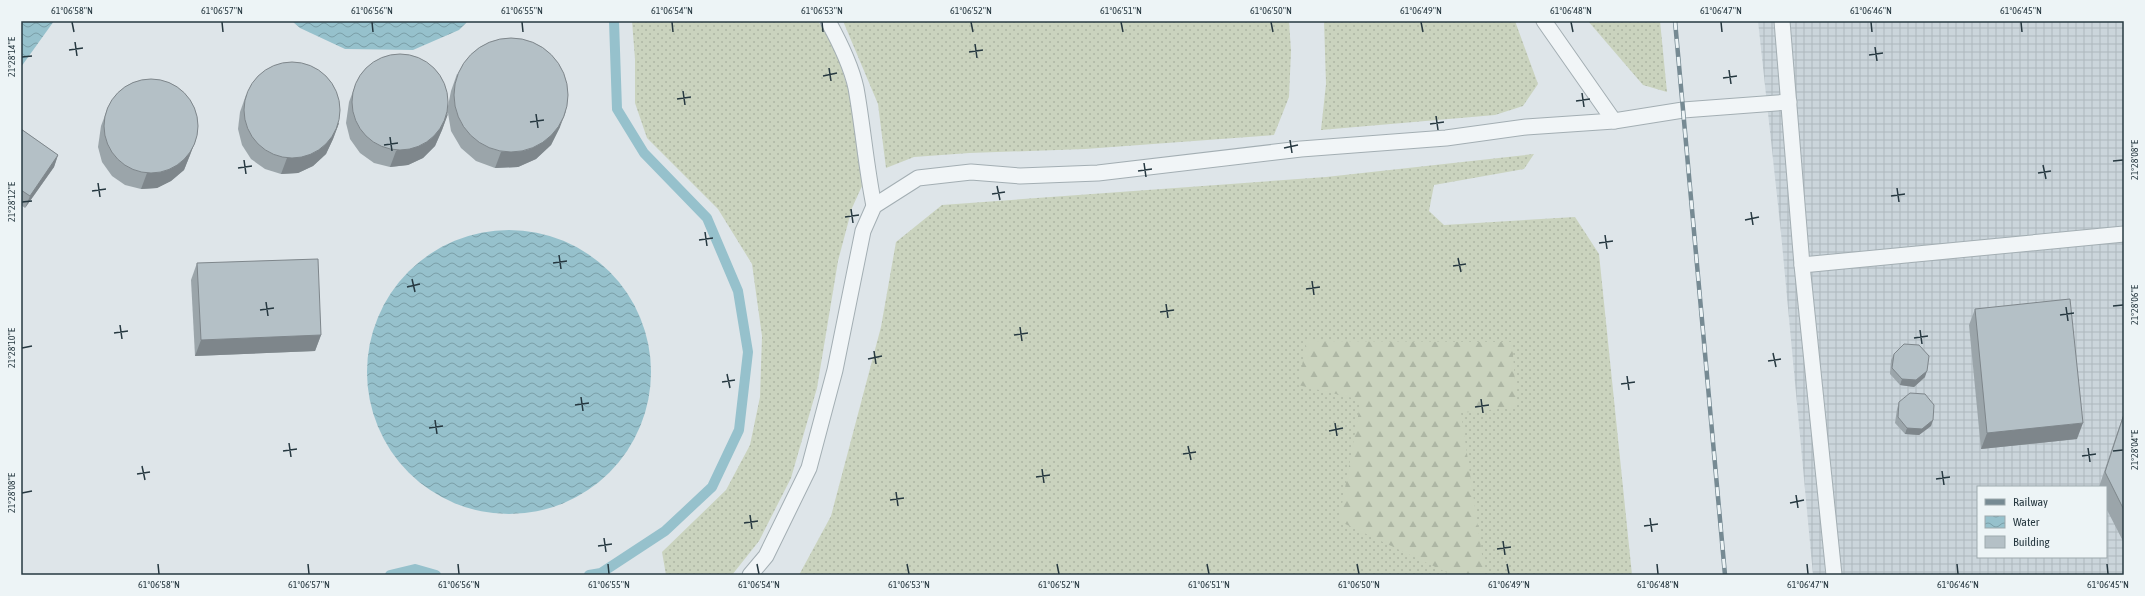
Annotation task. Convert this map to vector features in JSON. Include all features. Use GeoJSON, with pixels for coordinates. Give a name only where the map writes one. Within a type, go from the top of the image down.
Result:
{"type":"FeatureCollection","features":[{"type":"Feature","properties":{"kind":"lane"},"geometry":{"type":"LineString","coordinates":[[828,21],[839,41],[856,87],[867,173],[874,206]]}},
{"type":"Feature","properties":{"kind":"lane"},"geometry":{"type":"LineString","coordinates":[[1544,21],[1614,121]]}},
{"type":"Feature","properties":{"kind":"lane"},"geometry":{"type":"LineString","coordinates":[[1782,21],[1802,265],[1834,575]]}},
{"type":"Feature","properties":{"kind":"lane"},"geometry":{"type":"LineString","coordinates":[[750,575],[766,556],[809,468],[835,370],[863,231],[874,206],[918,178],[971,172],[1020,176],[1098,172],[1302,149],[1446,138],[1526,127],[1614,121],[1683,110],[1789,102]]}},
{"type":"Feature","properties":{"kind":"lane"},"geometry":{"type":"LineString","coordinates":[[1802,265],[2124,234]]}},
{"type":"Feature","properties":{"kind":"shaded area"},"geometry":{"type":"Polygon","coordinates":[[[1758,21],[2124,21],[2124,575],[1813,575],[1781,233],[1758,21]]]}},
{"type":"Feature","properties":{"kind":"green space"},"geometry":{"type":"Polygon","coordinates":[[[632,21],[818,21],[836,49],[851,99],[862,186],[852,208],[838,261],[817,388],[791,478],[759,541],[732,575],[666,575],[662,552],[726,490],[750,445],[760,397],[762,336],[752,264],[718,209],[647,138],[635,103],[635,59],[632,21]]]}},
{"type":"Feature","properties":{"kind":"green space"},"geometry":{"type":"Polygon","coordinates":[[[843,21],[1289,21],[1291,51],[1289,97],[1274,135],[1085,149],[969,153],[914,157],[886,168],[878,104],[843,21]]]}},
{"type":"Feature","properties":{"kind":"green space"},"geometry":{"type":"Polygon","coordinates":[[[1324,21],[1515,21],[1538,84],[1523,106],[1495,115],[1321,130],[1326,84],[1324,21]]]}},
{"type":"Feature","properties":{"kind":"green space"},"geometry":{"type":"Polygon","coordinates":[[[1588,21],[1660,21],[1667,92],[1643,85],[1588,21]]]}},
{"type":"Feature","properties":{"kind":"green space"},"geometry":{"type":"Polygon","coordinates":[[[1534,154],[1524,169],[1434,185],[1429,211],[1444,225],[1575,217],[1599,254],[1632,575],[799,575],[831,516],[881,327],[896,242],[942,205],[1326,177],[1534,154]]]}},
{"type":"Feature","properties":{"kind":"green space"},"geometry":{"type":"Polygon","coordinates":[[[1307,341],[1512,342],[1517,407],[1461,413],[1485,575],[1452,575],[1339,521],[1361,400],[1298,385],[1307,341]]]}},
{"type":"Feature","properties":{"kind":"water"},"geometry":{"type":"Polygon","coordinates":[[[21,21],[54,21],[21,67],[21,21]]]}},
{"type":"Feature","properties":{"kind":"water"},"geometry":{"type":"Polygon","coordinates":[[[292,21],[468,21],[459,30],[413,50],[345,49],[300,28],[292,21]]]}},
{"type":"Feature","properties":{"kind":"water"},"geometry":{"type":"Polygon","coordinates":[[[509,230],[550,236],[576,247],[599,262],[619,282],[634,305],[645,331],[651,372],[645,413],[634,439],[619,462],[599,482],[576,497],[550,508],[509,514],[468,508],[442,497],[419,482],[399,462],[384,439],[373,413],[367,372],[373,331],[384,305],[399,282],[419,262],[442,247],[468,236],[509,230]]]}},
{"type":"Feature","properties":{"kind":"building"},"geometry":{"type":"Polygon","coordinates":[[[511,38],[533,42],[551,55],[564,73],[568,95],[564,117],[551,135],[533,148],[511,152],[489,148],[471,135],[458,117],[454,95],[458,73],[471,55],[489,42],[511,38]]]}},
{"type":"Feature","properties":{"kind":"building"},"geometry":{"type":"Polygon","coordinates":[[[400,54],[418,57],[434,68],[445,84],[448,102],[445,120],[434,136],[418,147],[400,150],[382,147],[366,136],[355,120],[352,102],[355,84],[366,68],[382,57],[400,54]]]}},
{"type":"Feature","properties":{"kind":"building"},"geometry":{"type":"Polygon","coordinates":[[[292,62],[310,66],[319,70],[326,76],[332,83],[336,92],[340,110],[336,128],[332,137],[326,144],[319,150],[310,154],[292,158],[274,154],[265,150],[258,144],[252,137],[248,128],[244,110],[248,92],[252,83],[258,76],[265,70],[274,66],[292,62]]]}},
{"type":"Feature","properties":{"kind":"building"},"geometry":{"type":"Polygon","coordinates":[[[151,79],[169,83],[184,93],[194,108],[198,126],[194,144],[184,159],[169,169],[151,173],[133,169],[118,159],[108,144],[104,126],[108,108],[118,93],[133,83],[151,79]]]}},
{"type":"Feature","properties":{"kind":"building"},"geometry":{"type":"Polygon","coordinates":[[[21,129],[58,155],[30,196],[21,190],[21,129]]]}},
{"type":"Feature","properties":{"kind":"building"},"geometry":{"type":"Polygon","coordinates":[[[318,259],[321,335],[201,340],[197,263],[318,259]]]}},
{"type":"Feature","properties":{"kind":"building"},"geometry":{"type":"Polygon","coordinates":[[[2070,299],[2083,423],[1987,433],[1975,309],[2070,299]]]}},
{"type":"Feature","properties":{"kind":"building"},"geometry":{"type":"Polygon","coordinates":[[[1904,344],[1919,345],[1929,356],[1927,371],[1916,380],[1902,379],[1892,368],[1894,354],[1904,344]]]}},
{"type":"Feature","properties":{"kind":"building"},"geometry":{"type":"Polygon","coordinates":[[[1910,393],[1925,394],[1934,405],[1933,420],[1922,429],[1907,428],[1898,417],[1899,402],[1910,393]]]}},
{"type":"Feature","properties":{"kind":"building"},"geometry":{"type":"Polygon","coordinates":[[[2124,414],[2124,510],[2105,472],[2124,414]]]}},
{"type":"Feature","properties":{"kind":"waterway"},"geometry":{"type":"LineString","coordinates":[[589,575],[601,573],[665,531],[712,487],[739,430],[748,352],[738,291],[707,218],[644,153],[617,109],[614,21]]}},
{"type":"Feature","properties":{"kind":"waterway"},"geometry":{"type":"LineString","coordinates":[[390,575],[415,569],[436,575]]}},
{"type":"Feature","properties":{"kind":"railway"},"geometry":{"type":"LineString","coordinates":[[1675,21],[1725,575]]}}]}
